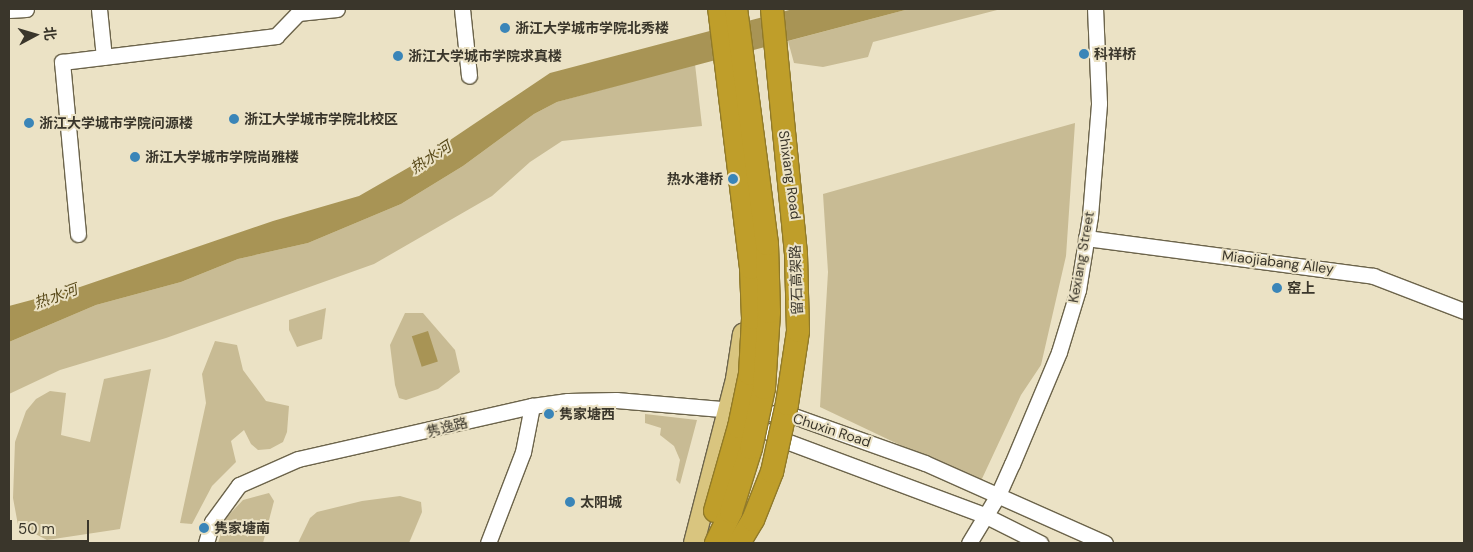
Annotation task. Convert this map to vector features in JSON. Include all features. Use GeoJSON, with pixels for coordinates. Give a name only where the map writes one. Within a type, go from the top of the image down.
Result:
{"type":"FeatureCollection","features":[{"type":"Feature","properties":{"kind":"highway","name":"留石高架路"},"geometry":{"type":"LineString","coordinates":[[732,543],[747,508],[766,447],[778,389],[781,339],[780,262],[751,9]]}},
{"type":"Feature","properties":{"kind":"highway","name":"留石高架路"},"geometry":{"type":"LineString","coordinates":[[739,543],[753,520],[772,472],[788,404],[798,331],[796,254],[772,9]]}},
{"type":"Feature","properties":{"kind":"highway","name":"留石高架路"},"geometry":{"type":"LineString","coordinates":[[716,543],[731,512],[752,448],[764,388],[769,312],[767,244],[725,10]]}},
{"type":"Feature","properties":{"kind":"highway"},"geometry":{"type":"LineString","coordinates":[[705,543],[739,427],[750,374],[753,318],[751,268],[725,10]]}},
{"type":"Feature","properties":{"kind":"main road","name":"Shixiang Road"},"geometry":{"type":"LineString","coordinates":[[749,543],[778,477],[791,415],[803,336],[802,257],[767,9]]}},
{"type":"Feature","properties":{"kind":"main road"},"geometry":{"type":"LineString","coordinates":[[694,543],[728,410],[743,341],[746,276],[746,198],[730,76],[725,10]]}},
{"type":"Feature","properties":{"kind":"street"},"geometry":{"type":"LineString","coordinates":[[9,10],[26,9]]}},
{"type":"Feature","properties":{"kind":"street"},"geometry":{"type":"LineString","coordinates":[[99,9],[104,57]]}},
{"type":"Feature","properties":{"kind":"street"},"geometry":{"type":"LineString","coordinates":[[78,234],[62,62],[276,36],[298,13],[337,9]]}},
{"type":"Feature","properties":{"kind":"street"},"geometry":{"type":"LineString","coordinates":[[462,9],[469,76]]}},
{"type":"Feature","properties":{"kind":"street","name":"Kexiang Street"},"geometry":{"type":"LineString","coordinates":[[969,543],[984,515],[998,495],[1059,352],[1078,290],[1086,238],[1099,103],[1095,9]]}},
{"type":"Feature","properties":{"kind":"street","name":"Miaojiabang Alley"},"geometry":{"type":"LineString","coordinates":[[1086,238],[1373,276],[1464,311]]}},
{"type":"Feature","properties":{"kind":"street","name":"隽逸路"},"geometry":{"type":"LineString","coordinates":[[206,543],[212,522],[239,484],[298,459],[532,406],[568,401],[616,400],[728,410]]}},
{"type":"Feature","properties":{"kind":"street"},"geometry":{"type":"LineString","coordinates":[[488,543],[523,452],[532,406]]}},
{"type":"Feature","properties":{"kind":"street","name":"Chuxin Road"},"geometry":{"type":"LineString","coordinates":[[728,410],[791,415],[925,463],[1105,543]]}},
{"type":"Feature","properties":{"kind":"street","name":"Chuxin Road"},"geometry":{"type":"LineString","coordinates":[[728,410],[786,441],[984,515],[1040,543]]}},
{"type":"Feature","properties":{"kind":"shaded area"},"geometry":{"type":"Polygon","coordinates":[[[909,9],[1001,9],[873,42],[868,57],[823,67],[794,63],[788,41],[909,9]]]}},
{"type":"Feature","properties":{"kind":"shaded area"},"geometry":{"type":"Polygon","coordinates":[[[695,64],[702,126],[562,141],[530,162],[492,196],[374,264],[166,338],[60,370],[9,394],[9,342],[96,305],[181,282],[238,259],[308,243],[401,204],[463,166],[534,114],[557,102],[695,64]]]}},
{"type":"Feature","properties":{"kind":"shaded area"},"geometry":{"type":"Polygon","coordinates":[[[1075,123],[1066,256],[1041,365],[1021,395],[980,483],[820,407],[828,272],[823,194],[1075,123]]]}},
{"type":"Feature","properties":{"kind":"shaded area"},"geometry":{"type":"Polygon","coordinates":[[[326,308],[322,339],[297,347],[289,330],[289,320],[326,308]]]}},
{"type":"Feature","properties":{"kind":"shaded area"},"geometry":{"type":"Polygon","coordinates":[[[405,313],[423,313],[455,350],[460,372],[438,389],[406,400],[399,398],[395,385],[390,345],[405,313]]]}},
{"type":"Feature","properties":{"kind":"shaded area"},"geometry":{"type":"Polygon","coordinates":[[[215,341],[237,345],[243,370],[266,401],[289,406],[287,432],[283,442],[270,449],[258,450],[251,444],[244,430],[231,441],[236,462],[212,486],[192,524],[180,523],[206,403],[202,374],[215,341]]]}},
{"type":"Feature","properties":{"kind":"shaded area"},"geometry":{"type":"Polygon","coordinates":[[[151,369],[120,529],[47,540],[18,525],[13,498],[15,442],[26,411],[36,399],[50,391],[66,393],[61,435],[90,442],[104,379],[151,369]]]}},
{"type":"Feature","properties":{"kind":"shaded area"},"geometry":{"type":"Polygon","coordinates":[[[645,414],[697,420],[680,484],[676,480],[680,460],[674,446],[660,435],[661,428],[645,423],[645,414]]]}},
{"type":"Feature","properties":{"kind":"shaded area"},"geometry":{"type":"Polygon","coordinates":[[[269,493],[274,501],[263,543],[218,543],[226,518],[243,500],[269,493]]]}},
{"type":"Feature","properties":{"kind":"shaded area"},"geometry":{"type":"Polygon","coordinates":[[[400,496],[421,502],[422,512],[409,543],[298,543],[310,518],[317,512],[362,501],[400,496]]]}},
{"type":"Feature","properties":{"kind":"water","name":"热水河"},"geometry":{"type":"Polygon","coordinates":[[[793,9],[909,9],[557,102],[534,114],[463,166],[401,204],[308,243],[238,259],[181,282],[96,305],[9,342],[9,306],[80,287],[273,221],[359,196],[413,165],[550,73],[793,9]]]}},
{"type":"Feature","properties":{"kind":"water"},"geometry":{"type":"Polygon","coordinates":[[[428,331],[438,361],[422,367],[412,336],[428,331]]]}},
{"type":"Feature","properties":{"kind":"place","name":"浙江大学城市学院北秀楼"},"geometry":{"type":"Point","coordinates":[505,28]}},
{"type":"Feature","properties":{"kind":"place","name":"科祥桥"},"geometry":{"type":"Point","coordinates":[1084,54]}},
{"type":"Feature","properties":{"kind":"place","name":"浙江大学城市学院求真楼"},"geometry":{"type":"Point","coordinates":[398,56]}},
{"type":"Feature","properties":{"kind":"place","name":"浙江大学城市学院北校区"},"geometry":{"type":"Point","coordinates":[234,119]}},
{"type":"Feature","properties":{"kind":"place","name":"浙江大学城市学院问源楼"},"geometry":{"type":"Point","coordinates":[29,123]}},
{"type":"Feature","properties":{"kind":"place","name":"浙江大学城市学院尚雅楼"},"geometry":{"type":"Point","coordinates":[135,157]}},
{"type":"Feature","properties":{"kind":"place","name":"热水港桥"},"geometry":{"type":"Point","coordinates":[733,179]}},
{"type":"Feature","properties":{"kind":"place","name":"窑上"},"geometry":{"type":"Point","coordinates":[1277,288]}},
{"type":"Feature","properties":{"kind":"place","name":"隽家塘西"},"geometry":{"type":"Point","coordinates":[549,414]}},
{"type":"Feature","properties":{"kind":"place","name":"太阳城"},"geometry":{"type":"Point","coordinates":[570,502]}},
{"type":"Feature","properties":{"kind":"place","name":"隽家塘南"},"geometry":{"type":"Point","coordinates":[204,528]}}]}
